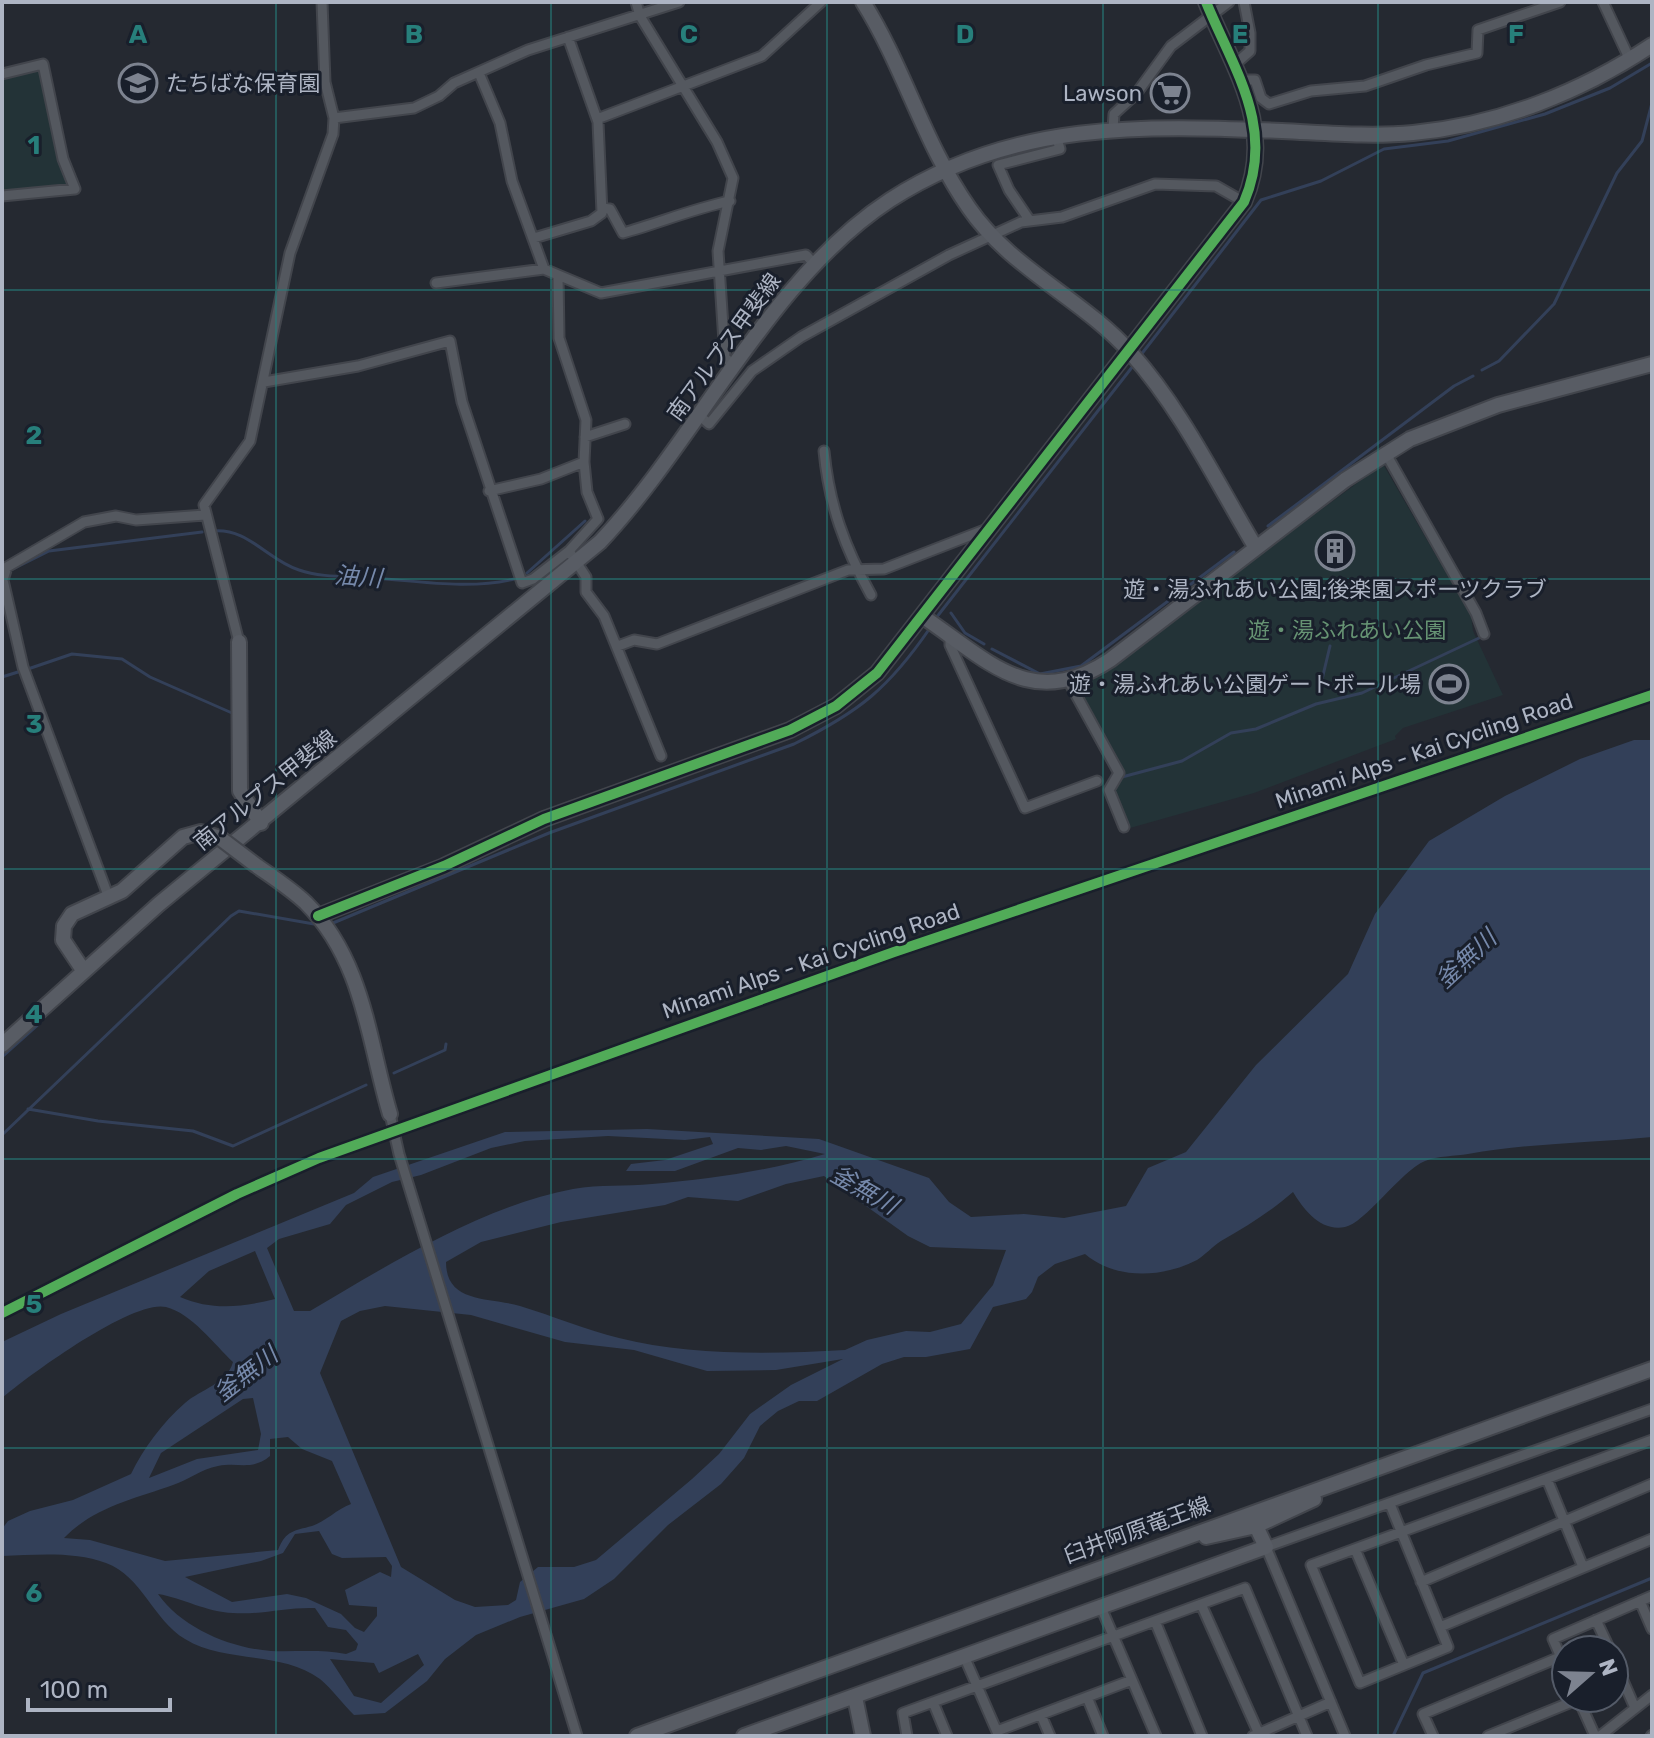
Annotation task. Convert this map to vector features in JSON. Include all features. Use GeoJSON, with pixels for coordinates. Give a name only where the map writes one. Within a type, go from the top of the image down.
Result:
{"type":"FeatureCollection","features":[{"type":"Feature","properties":{"kind":"street"},"geometry":{"type":"LineString","coordinates":[[261,823],[240,791],[239,642],[204,505],[250,441],[290,253],[333,134],[334,118],[325,82],[322,2]]}},
{"type":"Feature","properties":{"kind":"street"},"geometry":{"type":"LineString","coordinates":[[636,2],[640,16],[717,142],[733,178],[730,201],[720,232],[719,271],[725,357],[735,368]]}},
{"type":"Feature","properties":{"kind":"street"},"geometry":{"type":"LineString","coordinates":[[334,118],[400,112],[439,96],[454,83],[568,37],[679,2]]}},
{"type":"Feature","properties":{"kind":"street"},"geometry":{"type":"LineString","coordinates":[[597,119],[762,56],[821,2]]}},
{"type":"Feature","properties":{"kind":"street"},"geometry":{"type":"LineString","coordinates":[[863,2],[946,169],[969,208],[991,235],[1130,352],[1171,408],[1256,548]]}},
{"type":"Feature","properties":{"kind":"street"},"geometry":{"type":"LineString","coordinates":[[318,916],[444,866],[544,819],[790,730],[860,690],[994,527],[1244,202],[1258,156],[1256,130],[1240,80],[1206,2]]}},
{"type":"Feature","properties":{"kind":"street"},"geometry":{"type":"LineString","coordinates":[[1113,129],[1114,114],[1136,94],[1171,46],[1229,2]]}},
{"type":"Feature","properties":{"kind":"street"},"geometry":{"type":"LineString","coordinates":[[1234,65],[1250,51],[1244,2]]}},
{"type":"Feature","properties":{"kind":"street"},"geometry":{"type":"LineString","coordinates":[[1240,80],[1255,80],[1261,98],[1269,104],[1311,91],[1365,86],[1426,65],[1477,53],[1478,30],[1560,2]]}},
{"type":"Feature","properties":{"kind":"street"},"geometry":{"type":"LineString","coordinates":[[1603,2],[1630,60]]}},
{"type":"Feature","properties":{"kind":"street"},"geometry":{"type":"LineString","coordinates":[[534,238],[598,218],[602,208],[597,119],[568,37]]}},
{"type":"Feature","properties":{"kind":"street","name":"南アルプス甲斐線"},"geometry":{"type":"LineString","coordinates":[[2,1045],[83,970],[261,823],[643,495],[815,265],[887,202],[946,169],[1012,145],[1056,135],[1113,129],[1372,135],[1464,125],[1542,102],[1630,60],[1652,45]]}},
{"type":"Feature","properties":{"kind":"street"},"geometry":{"type":"LineString","coordinates":[[2,74],[43,64],[63,159],[75,189],[2,196]]}},
{"type":"Feature","properties":{"kind":"street"},"geometry":{"type":"LineString","coordinates":[[479,73],[500,123],[512,181],[544,269]]}},
{"type":"Feature","properties":{"kind":"street"},"geometry":{"type":"LineString","coordinates":[[1030,221],[998,165],[1060,149],[1056,135]]}},
{"type":"Feature","properties":{"kind":"street"},"geometry":{"type":"LineString","coordinates":[[700,416],[709,424],[752,371],[801,337],[991,235],[1030,221],[1062,217],[1155,184],[1216,186],[1244,202]]}},
{"type":"Feature","properties":{"kind":"street"},"geometry":{"type":"LineString","coordinates":[[602,208],[610,209],[623,233],[685,211],[730,201]]}},
{"type":"Feature","properties":{"kind":"street"},"geometry":{"type":"LineString","coordinates":[[436,283],[544,269],[601,293],[806,255],[815,265]]}},
{"type":"Feature","properties":{"kind":"street"},"geometry":{"type":"LineString","coordinates":[[264,382],[358,366],[450,341],[462,402],[489,491],[522,583],[533,579],[573,557],[598,519],[587,492],[584,462],[586,420],[559,338],[558,275]]}},
{"type":"Feature","properties":{"kind":"street"},"geometry":{"type":"LineString","coordinates":[[922,616],[1032,683],[1069,682],[1110,660],[1385,452],[1461,417],[1652,364]]}},
{"type":"Feature","properties":{"kind":"street"},"geometry":{"type":"LineString","coordinates":[[585,437],[625,424]]}},
{"type":"Feature","properties":{"kind":"street"},"geometry":{"type":"LineString","coordinates":[[824,451],[828,496],[857,569],[871,595]]}},
{"type":"Feature","properties":{"kind":"street"},"geometry":{"type":"LineString","coordinates":[[1385,452],[1476,613],[1484,634]]}},
{"type":"Feature","properties":{"kind":"street"},"geometry":{"type":"LineString","coordinates":[[489,491],[541,479],[584,462]]}},
{"type":"Feature","properties":{"kind":"street"},"geometry":{"type":"LineString","coordinates":[[109,898],[23,667],[3,580],[7,567],[84,522],[116,516],[136,520],[205,515]]}},
{"type":"Feature","properties":{"kind":"street"},"geometry":{"type":"LineString","coordinates":[[618,646],[634,640],[657,644],[857,569],[884,569],[994,527]]}},
{"type":"Feature","properties":{"kind":"street"},"geometry":{"type":"LineString","coordinates":[[573,557],[586,577],[586,592],[604,616],[618,646],[661,756]]}},
{"type":"Feature","properties":{"kind":"street"},"geometry":{"type":"LineString","coordinates":[[950,634],[950,645],[1025,808],[1097,781]]}},
{"type":"Feature","properties":{"kind":"street"},"geometry":{"type":"LineString","coordinates":[[1069,682],[1119,773],[1109,790],[1124,827]]}},
{"type":"Feature","properties":{"kind":"street"},"geometry":{"type":"LineString","coordinates":[[83,970],[65,947],[64,926],[78,910],[109,898],[131,884],[183,837],[201,832],[220,838],[291,890],[318,916],[345,958],[360,991],[399,1154],[577,1736]]}},
{"type":"Feature","properties":{"kind":"street","name":"臼井阿原竜王線"},"geometry":{"type":"LineString","coordinates":[[637,1736],[1652,1369]]}},
{"type":"Feature","properties":{"kind":"street"},"geometry":{"type":"LineString","coordinates":[[744,1736],[1100,1605],[1652,1409]]}},
{"type":"Feature","properties":{"kind":"street"},"geometry":{"type":"LineString","coordinates":[[1390,1504],[1400,1532],[1448,1647],[1360,1683],[1311,1565],[1400,1532],[1547,1479],[1652,1440]]}},
{"type":"Feature","properties":{"kind":"street"},"geometry":{"type":"LineString","coordinates":[[1547,1479],[1583,1567]]}},
{"type":"Feature","properties":{"kind":"street"},"geometry":{"type":"LineString","coordinates":[[1173,1541],[1182,1543],[1256,1526],[1341,1487],[1343,1480]]}},
{"type":"Feature","properties":{"kind":"street"},"geometry":{"type":"LineString","coordinates":[[1421,1582],[1652,1484]]}},
{"type":"Feature","properties":{"kind":"street"},"geometry":{"type":"LineString","coordinates":[[1256,1526],[1345,1736]]}},
{"type":"Feature","properties":{"kind":"street"},"geometry":{"type":"LineString","coordinates":[[1440,1627],[1652,1539]]}},
{"type":"Feature","properties":{"kind":"street"},"geometry":{"type":"LineString","coordinates":[[1355,1549],[1404,1665]]}},
{"type":"Feature","properties":{"kind":"street"},"geometry":{"type":"LineString","coordinates":[[907,1736],[903,1713],[1245,1588],[1307,1736]]}},
{"type":"Feature","properties":{"kind":"street"},"geometry":{"type":"LineString","coordinates":[[1564,1634],[1652,1596]]}},
{"type":"Feature","properties":{"kind":"street"},"geometry":{"type":"LineString","coordinates":[[1640,1601],[1652,1629]]}},
{"type":"Feature","properties":{"kind":"street"},"geometry":{"type":"LineString","coordinates":[[1201,1604],[1256,1735],[1331,1702]]}},
{"type":"Feature","properties":{"kind":"street"},"geometry":{"type":"LineString","coordinates":[[1100,1605],[1156,1736]]}},
{"type":"Feature","properties":{"kind":"street"},"geometry":{"type":"LineString","coordinates":[[1596,1620],[1603,1634]]}},
{"type":"Feature","properties":{"kind":"street"},"geometry":{"type":"LineString","coordinates":[[1155,1621],[1202,1736]]}},
{"type":"Feature","properties":{"kind":"street"},"geometry":{"type":"LineString","coordinates":[[964,1656],[998,1734],[1132,1680]]}},
{"type":"Feature","properties":{"kind":"street"},"geometry":{"type":"LineString","coordinates":[[1433,1736],[1423,1714],[1550,1661]]}},
{"type":"Feature","properties":{"kind":"street"},"geometry":{"type":"LineString","coordinates":[[1587,1714],[1598,1736],[1652,1695]]}},
{"type":"Feature","properties":{"kind":"street"},"geometry":{"type":"LineString","coordinates":[[855,1697],[863,1736]]}},
{"type":"Feature","properties":{"kind":"street"},"geometry":{"type":"LineString","coordinates":[[1087,1697],[1103,1736]]}},
{"type":"Feature","properties":{"kind":"street"},"geometry":{"type":"LineString","coordinates":[[1630,1697],[1635,1708]]}},
{"type":"Feature","properties":{"kind":"street"},"geometry":{"type":"LineString","coordinates":[[933,1702],[947,1736]]}},
{"type":"Feature","properties":{"kind":"street"},"geometry":{"type":"LineString","coordinates":[[1488,1736],[1550,1710]]}},
{"type":"Feature","properties":{"kind":"street"},"geometry":{"type":"LineString","coordinates":[[1041,1715],[1050,1736]]}},
{"type":"Feature","properties":{"kind":"green space"},"geometry":{"type":"Polygon","coordinates":[[[43,64],[69,189],[2,196],[2,74],[43,64]]]}},
{"type":"Feature","properties":{"kind":"green space","name":"遊・湯ふれあい公園"},"geometry":{"type":"Polygon","coordinates":[[[1383,464],[1471,616],[1473,631],[1503,695],[1403,728],[1395,736],[1396,739],[1254,793],[1130,828],[1112,787],[1120,781],[1078,689],[1383,464]]]}},
{"type":"Feature","properties":{"kind":"water","name":"釜無川"},"geometry":{"type":"Polygon","coordinates":[[[1634,740],[1652,740],[1652,1137],[1514,1148],[1430,1159],[1405,1175],[1362,1217],[1345,1227],[1336,1228],[1321,1223],[1302,1206],[1293,1192],[1197,1260],[1169,1270],[1140,1274],[1125,1272],[1085,1254],[1055,1264],[1038,1277],[1026,1299],[993,1307],[970,1349],[926,1357],[904,1357],[882,1364],[817,1401],[799,1401],[778,1411],[760,1426],[744,1458],[721,1484],[668,1525],[614,1579],[584,1599],[520,1617],[476,1635],[445,1659],[427,1681],[385,1713],[354,1715],[320,1679],[305,1670],[271,1660],[217,1652],[185,1639],[164,1621],[129,1578],[106,1563],[68,1555],[2,1556],[2,1529],[8,1521],[30,1511],[73,1500],[131,1474],[169,1419],[191,1398],[225,1376],[233,1362],[202,1330],[175,1310],[151,1308],[107,1326],[82,1341],[2,1398],[2,1342],[61,1314],[354,1193],[373,1177],[505,1132],[647,1129],[819,1139],[929,1178],[949,1202],[971,1217],[1024,1214],[1064,1218],[1126,1206],[1148,1168],[1186,1152],[1256,1065],[1348,974],[1375,914],[1429,841],[1505,796],[1580,759],[1634,740]],[[608,1136],[525,1141],[491,1148],[421,1175],[392,1182],[346,1205],[330,1224],[279,1239],[267,1248],[294,1311],[310,1311],[437,1239],[539,1197],[583,1187],[718,1177],[825,1154],[786,1146],[761,1150],[738,1148],[675,1171],[626,1171],[631,1164],[665,1160],[713,1144],[710,1137],[685,1140],[608,1136]],[[824,1176],[786,1184],[738,1201],[688,1197],[665,1205],[561,1222],[481,1242],[446,1262],[448,1276],[453,1285],[472,1296],[520,1306],[594,1331],[646,1344],[702,1351],[760,1353],[845,1350],[867,1340],[906,1331],[930,1332],[961,1324],[993,1285],[1006,1250],[930,1247],[908,1236],[824,1176]],[[255,1251],[209,1271],[180,1297],[204,1304],[228,1306],[275,1299],[255,1251]],[[385,1306],[360,1311],[341,1321],[320,1373],[401,1567],[455,1600],[475,1607],[508,1605],[516,1600],[520,1582],[538,1567],[574,1567],[596,1560],[719,1454],[750,1414],[791,1385],[843,1359],[776,1370],[707,1371],[634,1350],[565,1342],[471,1315],[385,1306]],[[253,1398],[243,1399],[161,1453],[149,1478],[197,1459],[258,1450],[261,1434],[253,1398]],[[288,1437],[270,1439],[270,1456],[251,1465],[212,1467],[179,1483],[115,1505],[88,1519],[64,1538],[90,1540],[165,1561],[278,1550],[291,1532],[317,1524],[351,1504],[332,1461],[302,1449],[288,1437]],[[319,1531],[295,1534],[283,1553],[261,1561],[185,1577],[232,1602],[287,1594],[306,1598],[341,1614],[364,1632],[377,1616],[377,1607],[349,1605],[345,1590],[380,1572],[391,1577],[392,1566],[386,1557],[342,1558],[332,1554],[319,1531]],[[158,1594],[193,1626],[239,1646],[271,1651],[346,1654],[356,1650],[358,1644],[346,1630],[328,1627],[315,1608],[233,1613],[158,1594]],[[418,1654],[379,1673],[374,1663],[330,1659],[354,1696],[381,1703],[424,1665],[418,1654]]]}},
{"type":"Feature","properties":{"kind":"waterway"},"geometry":{"type":"LineString","coordinates":[[1140,356],[1261,200],[1321,181],[1384,149],[1448,141],[1545,114],[1610,88],[1652,63]]}},
{"type":"Feature","properties":{"kind":"waterway"},"geometry":{"type":"LineString","coordinates":[[1482,370],[1499,361],[1554,304],[1617,173],[1642,141],[1652,103]]}},
{"type":"Feature","properties":{"kind":"waterway"},"geometry":{"type":"LineString","coordinates":[[936,618],[1133,366]]}},
{"type":"Feature","properties":{"kind":"waterway"},"geometry":{"type":"LineString","coordinates":[[1268,526],[1454,386],[1473,376]]}},
{"type":"Feature","properties":{"kind":"waterway","name":"油川"},"geometry":{"type":"LineString","coordinates":[[527,573],[585,521]]}},
{"type":"Feature","properties":{"kind":"waterway","name":"油川"},"geometry":{"type":"LineString","coordinates":[[212,531],[236,534],[288,565],[317,574],[462,584],[514,579]]}},
{"type":"Feature","properties":{"kind":"waterway","name":"油川"},"geometry":{"type":"LineString","coordinates":[[9,571],[49,551],[202,532]]}},
{"type":"Feature","properties":{"kind":"waterway"},"geometry":{"type":"LineString","coordinates":[[992,649],[1040,674],[1081,666],[1234,552]]}},
{"type":"Feature","properties":{"kind":"waterway"},"geometry":{"type":"LineString","coordinates":[[951,613],[965,633],[984,644]]}},
{"type":"Feature","properties":{"kind":"waterway"},"geometry":{"type":"LineString","coordinates":[[333,923],[549,833],[794,744],[837,721],[871,696],[901,667],[930,628]]}},
{"type":"Feature","properties":{"kind":"waterway"},"geometry":{"type":"LineString","coordinates":[[1122,777],[1182,761],[1231,733],[1256,729],[1316,704],[1362,693],[1479,638]]}},
{"type":"Feature","properties":{"kind":"waterway"},"geometry":{"type":"LineString","coordinates":[[1320,688],[1330,646]]}},
{"type":"Feature","properties":{"kind":"waterway"},"geometry":{"type":"LineString","coordinates":[[28,669],[72,654],[122,659],[150,677],[232,713]]}},
{"type":"Feature","properties":{"kind":"waterway"},"geometry":{"type":"LineString","coordinates":[[2,677],[18,672]]}},
{"type":"Feature","properties":{"kind":"waterway"},"geometry":{"type":"LineString","coordinates":[[2,1135],[231,916],[239,911],[314,924]]}},
{"type":"Feature","properties":{"kind":"waterway"},"geometry":{"type":"LineString","coordinates":[[2,1057],[40,1023]]}},
{"type":"Feature","properties":{"kind":"waterway"},"geometry":{"type":"LineString","coordinates":[[394,1073],[445,1050],[446,1044]]}},
{"type":"Feature","properties":{"kind":"waterway"},"geometry":{"type":"LineString","coordinates":[[28,1109],[98,1121],[193,1131],[233,1146],[366,1085]]}},
{"type":"Feature","properties":{"kind":"waterway"},"geometry":{"type":"LineString","coordinates":[[1393,1736],[1423,1673],[1652,1578]]}},
{"type":"Feature","properties":{"kind":"cycle path"},"geometry":{"type":"LineString","coordinates":[[318,916],[444,866],[544,819],[790,730],[836,706],[877,673],[1244,202],[1253,175],[1256,149],[1253,124],[1239,76],[1206,2]]}},
{"type":"Feature","properties":{"kind":"cycle path","name":"Minami Alps - Kai Cycling Road"},"geometry":{"type":"LineString","coordinates":[[2,1313],[237,1194],[319,1158],[894,952],[1652,695]]}},
{"type":"Feature","properties":{"kind":"place","name":"たちばな保育園"},"geometry":{"type":"Point","coordinates":[138,83]}},
{"type":"Feature","properties":{"kind":"place","name":"Lawson"},"geometry":{"type":"Point","coordinates":[1170,93]}},
{"type":"Feature","properties":{"kind":"place","name":"遊・湯ふれあい公園;後楽園スポーツクラブ"},"geometry":{"type":"Point","coordinates":[1335,551]}},
{"type":"Feature","properties":{"kind":"place","name":"遊・湯ふれあい公園ゲートボール場"},"geometry":{"type":"Point","coordinates":[1449,684]}}]}
